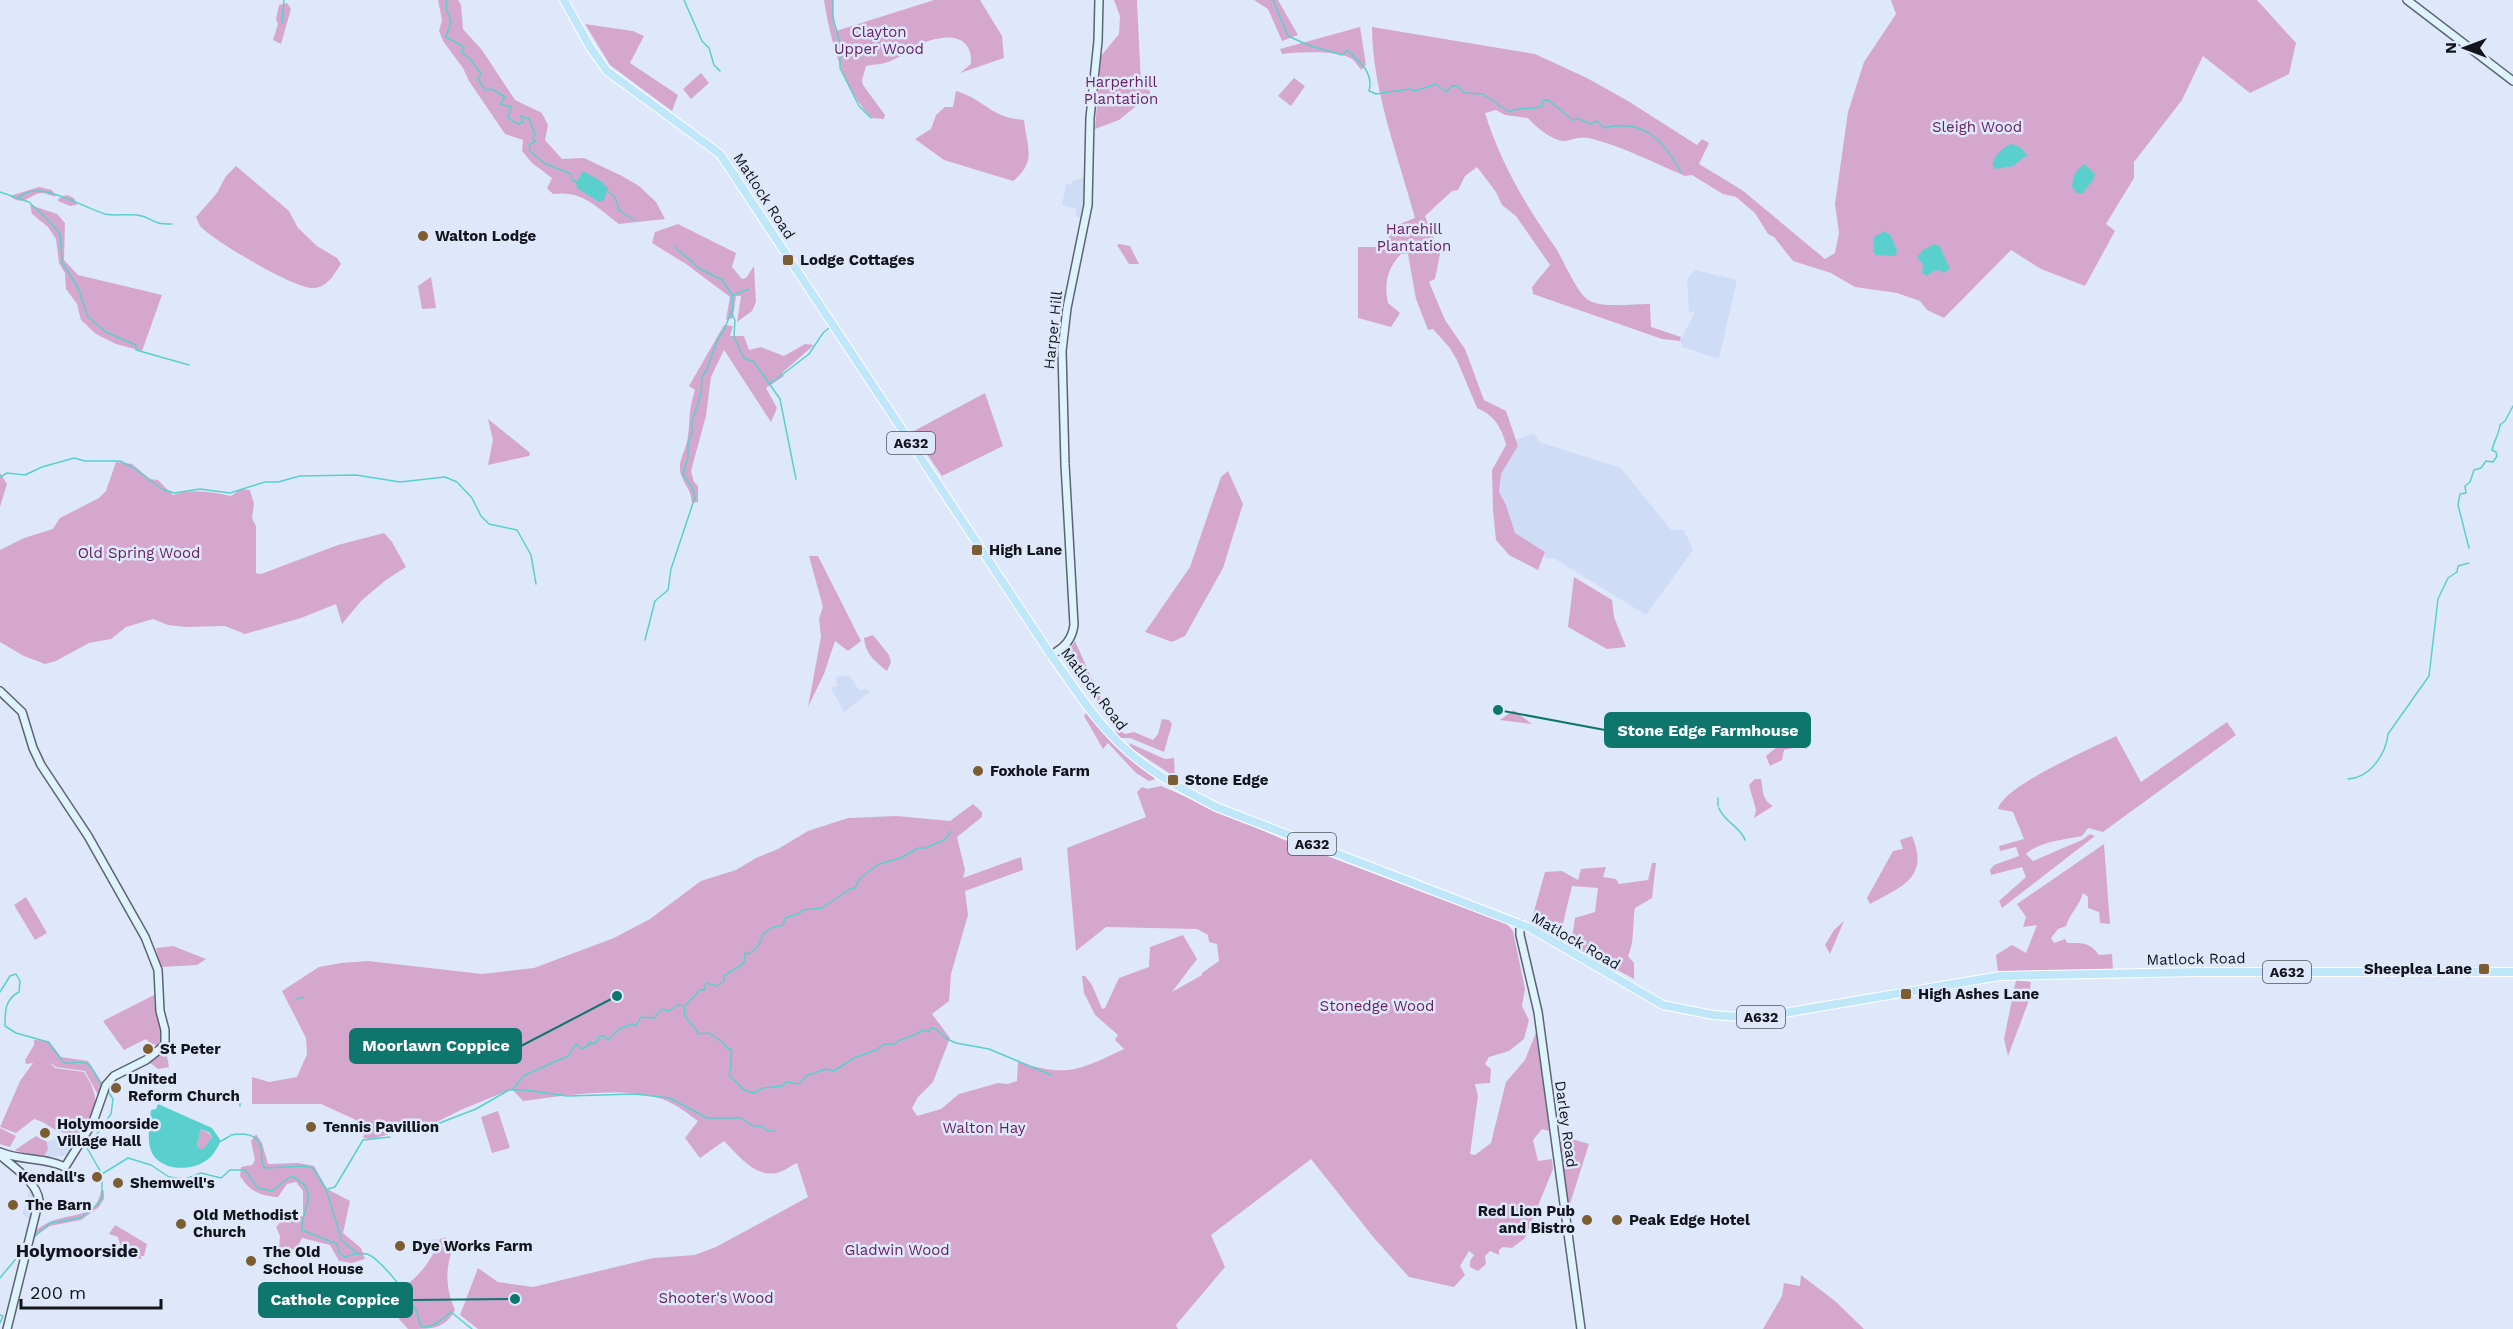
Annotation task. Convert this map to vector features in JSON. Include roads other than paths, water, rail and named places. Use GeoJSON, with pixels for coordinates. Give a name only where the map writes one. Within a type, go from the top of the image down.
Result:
{"type":"FeatureCollection","features":[{"type":"Feature","properties":{"kind":"main road","name":"Matlock Road"},"geometry":{"type":"LineString","coordinates":[[564,0],[591,47],[608,71],[720,154],[1051,655],[1116,741],[1170,783],[1216,807],[1520,924],[1638,992],[1676,1010],[1755,1018],[2000,976],[2198,972],[2513,972]]}},
{"type":"Feature","properties":{"kind":"street","name":"Harper Hill"},"geometry":{"type":"LineString","coordinates":[[1051,655],[1067,644],[1073,635],[1074,625],[1065,464],[1062,351],[1067,308],[1088,205],[1090,118],[1098,41],[1099,0]]}},
{"type":"Feature","properties":{"kind":"street"},"geometry":{"type":"LineString","coordinates":[[2407,0],[2513,81]]}},
{"type":"Feature","properties":{"kind":"street"},"geometry":{"type":"LineString","coordinates":[[0,691],[22,712],[41,765],[104,864],[154,957],[158,970],[160,1011],[166,1038],[165,1045],[156,1054],[114,1076],[104,1089],[93,1122],[65,1167],[0,1154]]}},
{"type":"Feature","properties":{"kind":"street","name":"Darley Road"},"geometry":{"type":"LineString","coordinates":[[1520,924],[1520,934],[1538,1012],[1581,1329]]}},
{"type":"Feature","properties":{"kind":"street"},"geometry":{"type":"LineString","coordinates":[[0,1154],[30,1181],[38,1191],[39,1200],[7,1329]]}},
{"type":"Feature","properties":{"kind":"waterway"},"geometry":{"type":"LineString","coordinates":[[282,23],[284,0]]}},
{"type":"Feature","properties":{"kind":"waterway"},"geometry":{"type":"LineString","coordinates":[[447,0],[446,8],[451,21],[446,37],[464,47],[462,53],[471,60],[481,74],[478,79],[485,90],[492,89],[505,97],[501,104],[511,107],[508,118],[518,124],[523,122],[521,116],[529,119],[535,134],[533,139],[536,141],[529,145],[530,151],[544,163],[571,174],[572,180],[578,183]]}},
{"type":"Feature","properties":{"kind":"waterway"},"geometry":{"type":"LineString","coordinates":[[684,0],[702,41],[709,48],[714,65],[720,71]]}},
{"type":"Feature","properties":{"kind":"waterway"},"geometry":{"type":"LineString","coordinates":[[833,0],[833,17],[840,44],[840,68],[859,106],[871,118]]}},
{"type":"Feature","properties":{"kind":"waterway"},"geometry":{"type":"LineString","coordinates":[[1273,0],[1288,36],[1308,45],[1342,55],[1347,50],[1365,68],[1370,78],[1369,91],[1376,94],[1410,89],[1415,91],[1436,84],[1446,92],[1452,86],[1458,86],[1464,93],[1483,94],[1509,112],[1542,106],[1543,100],[1549,100],[1572,120],[1580,119],[1590,124],[1597,121],[1604,128],[1630,126],[1651,134],[1667,150],[1681,172]]}},
{"type":"Feature","properties":{"kind":"waterway"},"geometry":{"type":"LineString","coordinates":[[606,190],[615,197],[619,210],[634,220]]}},
{"type":"Feature","properties":{"kind":"waterway"},"geometry":{"type":"LineString","coordinates":[[0,192],[29,202],[60,234],[62,262],[78,288],[88,317],[106,332],[136,345],[136,350],[189,365]]}},
{"type":"Feature","properties":{"kind":"waterway"},"geometry":{"type":"LineString","coordinates":[[19,197],[28,192],[50,193],[105,214],[137,215],[156,222],[172,224]]}},
{"type":"Feature","properties":{"kind":"waterway"},"geometry":{"type":"LineString","coordinates":[[645,640],[655,601],[668,590],[671,569],[695,497],[683,474],[688,457],[692,422],[701,394],[702,377],[733,308],[732,295],[722,280],[700,269],[675,247]]}},
{"type":"Feature","properties":{"kind":"waterway"},"geometry":{"type":"LineString","coordinates":[[733,295],[749,289]]}},
{"type":"Feature","properties":{"kind":"waterway"},"geometry":{"type":"LineString","coordinates":[[732,314],[735,320],[734,337],[744,358],[754,362],[780,399],[796,479]]}},
{"type":"Feature","properties":{"kind":"waterway"},"geometry":{"type":"LineString","coordinates":[[770,384],[809,354],[829,328]]}},
{"type":"Feature","properties":{"kind":"waterway"},"geometry":{"type":"LineString","coordinates":[[2469,548],[2458,505],[2460,494],[2466,493],[2465,486],[2470,482],[2474,470],[2481,468],[2486,461],[2493,462],[2497,456],[2492,450],[2500,425],[2505,421],[2513,406]]}},
{"type":"Feature","properties":{"kind":"waterway"},"geometry":{"type":"LineString","coordinates":[[0,477],[7,473],[25,475],[42,467],[74,458],[85,461],[120,461],[162,489],[174,493],[200,489],[230,493],[265,482],[278,482],[300,476],[356,475],[400,482],[445,477],[457,482],[472,498],[481,516],[489,524],[517,530],[531,555],[536,584]]}},
{"type":"Feature","properties":{"kind":"waterway"},"geometry":{"type":"LineString","coordinates":[[2348,779],[2356,778],[2376,764],[2387,742],[2388,734],[2429,676],[2438,599],[2448,578],[2457,572],[2458,566],[2469,563]]}},
{"type":"Feature","properties":{"kind":"waterway"},"geometry":{"type":"LineString","coordinates":[[1718,798],[1718,806]]}},
{"type":"Feature","properties":{"kind":"waterway"},"geometry":{"type":"LineString","coordinates":[[1719,808],[1745,840]]}},
{"type":"Feature","properties":{"kind":"waterway"},"geometry":{"type":"LineString","coordinates":[[512,1090],[525,1075],[568,1056],[576,1044],[582,1049],[589,1045],[589,1042],[593,1044],[598,1041],[599,1036],[604,1036],[608,1040],[619,1029],[632,1024],[636,1026],[641,1017],[654,1018],[662,1009],[669,1011],[678,1005],[685,1006],[700,990],[704,990],[706,983],[717,986],[724,981],[724,976],[744,963],[745,953],[749,954],[759,945],[763,934],[771,928],[783,925],[785,918],[803,910],[822,908],[855,888],[860,878],[879,864],[901,858],[918,848],[925,848],[944,840],[952,831]]}},
{"type":"Feature","properties":{"kind":"waterway"},"geometry":{"type":"LineString","coordinates":[[0,992],[10,976],[16,974],[20,981],[19,992],[8,1002],[5,1026],[16,1033],[48,1042],[64,1063],[88,1064],[103,1087]]}},
{"type":"Feature","properties":{"kind":"waterway"},"geometry":{"type":"LineString","coordinates":[[297,999],[303,997]]}},
{"type":"Feature","properties":{"kind":"waterway"},"geometry":{"type":"LineString","coordinates":[[684,1007],[685,1016],[699,1034],[709,1033],[731,1049],[729,1075],[744,1090],[754,1093],[763,1088],[782,1086],[786,1082],[799,1084],[806,1076],[826,1069],[834,1071],[854,1058],[876,1050],[884,1044],[894,1044],[922,1030],[929,1032],[930,1028],[936,1029],[947,1039],[956,1043],[989,1049],[1051,1075]]}},
{"type":"Feature","properties":{"kind":"waterway"},"geometry":{"type":"LineString","coordinates":[[107,1090],[113,1099],[111,1114],[87,1148],[102,1174],[128,1158],[151,1165],[169,1177],[185,1179],[201,1173],[221,1178],[230,1170],[245,1170],[258,1188],[272,1191],[291,1176],[301,1182],[308,1194],[302,1230],[337,1244],[339,1253],[344,1257],[361,1253],[373,1257],[387,1270],[407,1296],[416,1310],[422,1327],[434,1325],[451,1312],[472,1329]]}},
{"type":"Feature","properties":{"kind":"waterway"},"geometry":{"type":"LineString","coordinates":[[393,1133],[419,1131],[476,1109],[509,1090],[567,1096],[635,1094],[670,1098],[707,1118],[741,1118],[753,1126],[762,1126],[767,1131],[774,1131]]}},
{"type":"Feature","properties":{"kind":"waterway"},"geometry":{"type":"LineString","coordinates":[[240,1101],[240,1106]]}},
{"type":"Feature","properties":{"kind":"waterway"},"geometry":{"type":"LineString","coordinates":[[231,1135],[245,1134],[257,1139],[260,1143],[265,1168],[304,1166],[313,1168],[326,1189],[342,1241],[357,1253]]}},
{"type":"Feature","properties":{"kind":"waterway"},"geometry":{"type":"LineString","coordinates":[[221,1141],[230,1136]]}},
{"type":"Feature","properties":{"kind":"waterway"},"geometry":{"type":"LineString","coordinates":[[328,1189],[335,1187],[363,1140],[390,1137]]}},
{"type":"Feature","properties":{"kind":"waterway"},"geometry":{"type":"LineString","coordinates":[[33,1238],[50,1223],[80,1218],[98,1204],[102,1198],[102,1174]]}},
{"type":"Feature","properties":{"kind":"waterway"},"geometry":{"type":"LineString","coordinates":[[0,1278],[24,1249]]}},
{"type":"Feature","properties":{"kind":"waterway"},"geometry":{"type":"LineString","coordinates":[[0,1315],[3,1316],[0,1323]]}},
{"type":"Feature","properties":{"kind":"place","name":"Walton Lodge"},"geometry":{"type":"Point","coordinates":[423,236]}},
{"type":"Feature","properties":{"kind":"place","name":"Lodge Cottages"},"geometry":{"type":"Point","coordinates":[788,260]}},
{"type":"Feature","properties":{"kind":"place","name":"High Lane"},"geometry":{"type":"Point","coordinates":[977,550]}},
{"type":"Feature","properties":{"kind":"place","name":"Stone Edge Farmhouse"},"geometry":{"type":"Point","coordinates":[1498,710]}},
{"type":"Feature","properties":{"kind":"place","name":"Foxhole Farm"},"geometry":{"type":"Point","coordinates":[978,771]}},
{"type":"Feature","properties":{"kind":"place","name":"Stone Edge"},"geometry":{"type":"Point","coordinates":[1173,780]}},
{"type":"Feature","properties":{"kind":"place","name":"Sheeplea Lane"},"geometry":{"type":"Point","coordinates":[2484,969]}},
{"type":"Feature","properties":{"kind":"place","name":"High Ashes Lane"},"geometry":{"type":"Point","coordinates":[1906,994]}},
{"type":"Feature","properties":{"kind":"place","name":"Moorlawn Coppice"},"geometry":{"type":"Point","coordinates":[617,996]}},
{"type":"Feature","properties":{"kind":"place","name":"St Peter"},"geometry":{"type":"Point","coordinates":[148,1049]}},
{"type":"Feature","properties":{"kind":"place","name":"United Reform Church"},"geometry":{"type":"Point","coordinates":[116,1088]}},
{"type":"Feature","properties":{"kind":"place","name":"Tennis Pavillion"},"geometry":{"type":"Point","coordinates":[311,1127]}},
{"type":"Feature","properties":{"kind":"place","name":"Holymoorside Village Hall"},"geometry":{"type":"Point","coordinates":[45,1133]}},
{"type":"Feature","properties":{"kind":"place","name":"Kendall's"},"geometry":{"type":"Point","coordinates":[97,1177]}},
{"type":"Feature","properties":{"kind":"place","name":"Shemwell's"},"geometry":{"type":"Point","coordinates":[118,1183]}},
{"type":"Feature","properties":{"kind":"place","name":"The Barn"},"geometry":{"type":"Point","coordinates":[13,1205]}},
{"type":"Feature","properties":{"kind":"place","name":"Red Lion Pub and Bistro"},"geometry":{"type":"Point","coordinates":[1587,1220]}},
{"type":"Feature","properties":{"kind":"place","name":"Peak Edge Hotel"},"geometry":{"type":"Point","coordinates":[1617,1220]}},
{"type":"Feature","properties":{"kind":"place","name":"Old Methodist Church"},"geometry":{"type":"Point","coordinates":[181,1224]}},
{"type":"Feature","properties":{"kind":"place","name":"Dye Works Farm"},"geometry":{"type":"Point","coordinates":[400,1246]}},
{"type":"Feature","properties":{"kind":"place","name":"The Old School House"},"geometry":{"type":"Point","coordinates":[251,1261]}},
{"type":"Feature","properties":{"kind":"place","name":"Cathole Coppice"},"geometry":{"type":"Point","coordinates":[515,1299]}},
{"type":"Feature","properties":{"kind":"district","name":"Holymoorside"},"geometry":{"type":"Point","coordinates":[77,1250]}},
{"type":"Feature","properties":{"kind":"park label","name":"Clayton Upper Wood"},"geometry":{"type":"Point","coordinates":[879,40]}},
{"type":"Feature","properties":{"kind":"park label","name":"Harperhill Plantation"},"geometry":{"type":"Point","coordinates":[1121,90]}},
{"type":"Feature","properties":{"kind":"park label","name":"Sleigh Wood"},"geometry":{"type":"Point","coordinates":[1977,127]}},
{"type":"Feature","properties":{"kind":"park label","name":"Harehill Plantation"},"geometry":{"type":"Point","coordinates":[1414,238]}},
{"type":"Feature","properties":{"kind":"park label","name":"Old Spring Wood"},"geometry":{"type":"Point","coordinates":[139,553]}},
{"type":"Feature","properties":{"kind":"park label","name":"Stonedge Wood"},"geometry":{"type":"Point","coordinates":[1377,1006]}},
{"type":"Feature","properties":{"kind":"park label","name":"Walton Hay"},"geometry":{"type":"Point","coordinates":[984,1128]}},
{"type":"Feature","properties":{"kind":"park label","name":"Gladwin Wood"},"geometry":{"type":"Point","coordinates":[897,1250]}},
{"type":"Feature","properties":{"kind":"park label","name":"Shooter's Wood"},"geometry":{"type":"Point","coordinates":[716,1298]}}]}
